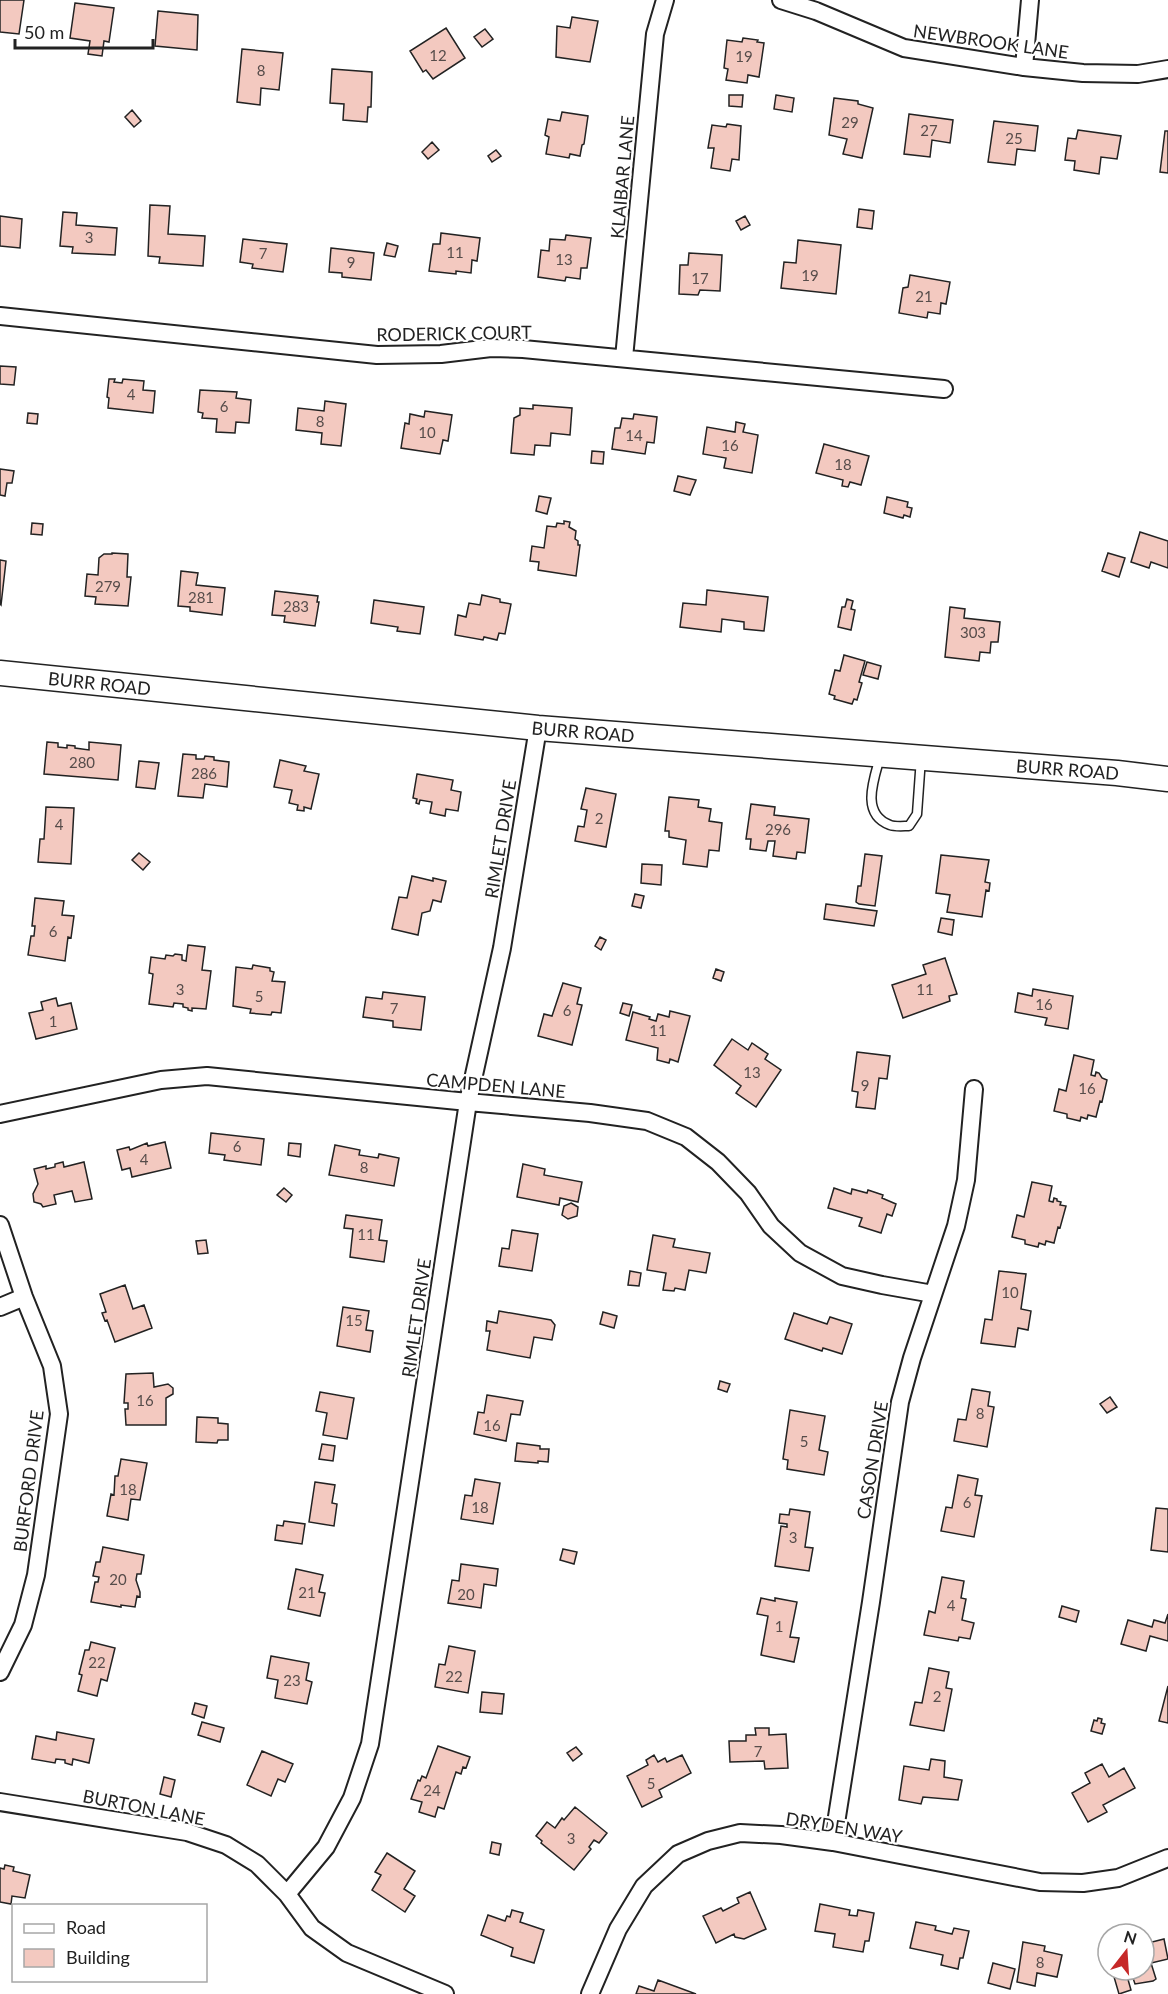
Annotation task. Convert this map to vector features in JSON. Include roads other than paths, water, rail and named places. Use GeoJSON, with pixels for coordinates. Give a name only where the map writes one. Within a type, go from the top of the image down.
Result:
{"type":"FeatureCollection","features":[{"type":"Feature","properties":{"kind":"street","name":"KLAIBAR LANE"},"geometry":{"type":"LineString","coordinates":[[624,358],[655,34],[665,0]]}},
{"type":"Feature","properties":{"kind":"street","name":"NEWBROOK LANE"},"geometry":{"type":"LineString","coordinates":[[782,0],[904,48],[1023,67],[1083,73],[1138,74],[1168,69]]}},
{"type":"Feature","properties":{"kind":"street"},"geometry":{"type":"LineString","coordinates":[[1023,67],[1030,0]]}},
{"type":"Feature","properties":{"kind":"street","name":"RODERICK COURT"},"geometry":{"type":"LineString","coordinates":[[0,316],[377,355],[441,354],[491,348],[624,358],[944,389]]}},
{"type":"Feature","properties":{"kind":"street","name":"BURR ROAD"},"geometry":{"type":"LineString","coordinates":[[0,673],[538,728],[1107,772],[1168,779]]}},
{"type":"Feature","properties":{"kind":"street","name":"RIMLET DRIVE"},"geometry":{"type":"LineString","coordinates":[[287,1894],[326,1847],[352,1798],[370,1744],[468,1102],[502,948],[538,728]]}},
{"type":"Feature","properties":{"kind":"street","name":"CAMPDEN LANE"},"geometry":{"type":"LineString","coordinates":[[0,1114],[161,1080],[207,1076],[590,1113],[647,1121],[687,1137],[718,1162],[748,1193],[771,1226],[800,1253],[842,1276],[933,1294]]}},
{"type":"Feature","properties":{"kind":"street","name":"CASON DRIVE"},"geometry":{"type":"LineString","coordinates":[[832,1842],[873,1591],[900,1402],[912,1358],[956,1226],[966,1180],[974,1089]]}},
{"type":"Feature","properties":{"kind":"street","name":"BURFORD DRIVE"},"geometry":{"type":"LineString","coordinates":[[0,1225],[24,1297],[52,1366],[59,1414],[36,1575],[23,1625],[0,1672]]}},
{"type":"Feature","properties":{"kind":"street"},"geometry":{"type":"LineString","coordinates":[[0,1307],[24,1297]]}},
{"type":"Feature","properties":{"kind":"street","name":"BURTON LANE"},"geometry":{"type":"LineString","coordinates":[[0,1802],[187,1832],[226,1845],[257,1864],[287,1894],[312,1928],[348,1953],[445,1994]]}},
{"type":"Feature","properties":{"kind":"street","name":"DRYDEN WAY"},"geometry":{"type":"LineString","coordinates":[[590,1994],[618,1929],[644,1886],[678,1854],[708,1841],[740,1833],[781,1835],[832,1842],[1040,1882],[1083,1883],[1118,1878],[1168,1857]]}},
{"type":"Feature","properties":{"kind":"lane"},"geometry":{"type":"LineString","coordinates":[[880,755],[872,785],[870,804],[878,816],[890,825],[909,826],[917,814],[921,758]]}}]}
